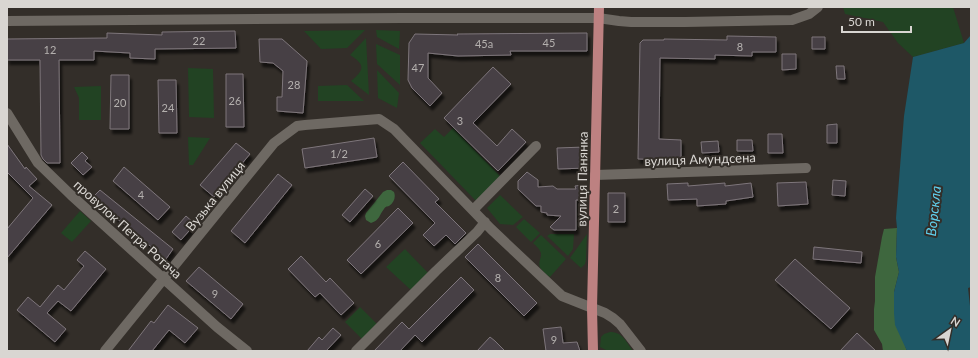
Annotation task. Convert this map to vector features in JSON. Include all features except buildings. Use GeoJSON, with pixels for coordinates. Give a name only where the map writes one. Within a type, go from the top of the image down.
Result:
{"type":"FeatureCollection","features":[{"type":"Feature","properties":{"kind":"main road","name":"вулиця Панянка"},"geometry":{"type":"LineString","coordinates":[[593,351],[592,308],[598,7]]}},
{"type":"Feature","properties":{"kind":"street"},"geometry":{"type":"LineString","coordinates":[[7,21],[598,18],[636,22],[681,22],[792,20],[809,14],[818,7]]}},
{"type":"Feature","properties":{"kind":"street","name":"провулок Петра Ротача"},"geometry":{"type":"LineString","coordinates":[[7,113],[38,163],[71,195],[217,327],[247,351]]}},
{"type":"Feature","properties":{"kind":"street","name":"Вузька вулиця"},"geometry":{"type":"LineString","coordinates":[[105,351],[274,143],[297,126],[379,119],[394,129],[473,210]]}},
{"type":"Feature","properties":{"kind":"street"},"geometry":{"type":"LineString","coordinates":[[536,146],[473,210],[530,267],[562,296],[613,318],[620,324],[641,351]]}},
{"type":"Feature","properties":{"kind":"street","name":"вулиця Амундсена"},"geometry":{"type":"LineString","coordinates":[[595,175],[806,168]]}},
{"type":"Feature","properties":{"kind":"street"},"geometry":{"type":"LineString","coordinates":[[356,351],[477,232],[485,222]]}},
{"type":"Feature","properties":{"kind":"green space"},"geometry":{"type":"Polygon","coordinates":[[[843,7],[953,7],[964,43],[913,57],[898,43],[883,22],[845,14],[843,7]]]}},
{"type":"Feature","properties":{"kind":"green space"},"geometry":{"type":"Polygon","coordinates":[[[365,30],[347,48],[321,49],[304,31],[365,30]]]}},
{"type":"Feature","properties":{"kind":"green space"},"geometry":{"type":"Polygon","coordinates":[[[376,30],[400,31],[399,49],[377,37],[376,30]]]}},
{"type":"Feature","properties":{"kind":"green space"},"geometry":{"type":"Polygon","coordinates":[[[366,38],[369,95],[351,81],[361,71],[361,65],[350,55],[366,38]]]}},
{"type":"Feature","properties":{"kind":"green space"},"geometry":{"type":"Polygon","coordinates":[[[376,44],[400,55],[400,85],[377,64],[376,44]]]}},
{"type":"Feature","properties":{"kind":"green space"},"geometry":{"type":"Polygon","coordinates":[[[188,68],[213,69],[214,118],[189,117],[188,68]]]}},
{"type":"Feature","properties":{"kind":"green space"},"geometry":{"type":"Polygon","coordinates":[[[377,70],[399,93],[397,108],[378,98],[377,70]]]}},
{"type":"Feature","properties":{"kind":"green space"},"geometry":{"type":"Polygon","coordinates":[[[347,85],[364,101],[318,101],[318,86],[347,85]]]}},
{"type":"Feature","properties":{"kind":"green space"},"geometry":{"type":"Polygon","coordinates":[[[101,86],[101,120],[79,120],[79,98],[74,87],[101,86]]]}},
{"type":"Feature","properties":{"kind":"green space"},"geometry":{"type":"Polygon","coordinates":[[[453,128],[502,178],[477,202],[420,143],[435,129],[444,137],[453,128]]]}},
{"type":"Feature","properties":{"kind":"green space"},"geometry":{"type":"Polygon","coordinates":[[[188,137],[210,138],[193,165],[189,165],[188,137]]]}},
{"type":"Feature","properties":{"kind":"green space"},"geometry":{"type":"Polygon","coordinates":[[[387,190],[394,192],[394,200],[391,205],[385,207],[378,219],[371,223],[366,220],[366,213],[383,192],[387,190]]]}},
{"type":"Feature","properties":{"kind":"green space"},"geometry":{"type":"Polygon","coordinates":[[[500,195],[523,217],[513,225],[500,224],[487,208],[500,195]]]}},
{"type":"Feature","properties":{"kind":"green space"},"geometry":{"type":"Polygon","coordinates":[[[80,211],[91,221],[72,242],[61,233],[80,211]]]}},
{"type":"Feature","properties":{"kind":"green space"},"geometry":{"type":"Polygon","coordinates":[[[524,219],[540,233],[531,242],[516,227],[524,219]]]}},
{"type":"Feature","properties":{"kind":"green space"},"geometry":{"type":"Polygon","coordinates":[[[897,228],[896,257],[899,272],[894,292],[903,340],[907,351],[883,351],[882,344],[874,330],[875,277],[884,229],[897,228]]]}},
{"type":"Feature","properties":{"kind":"green space"},"geometry":{"type":"Polygon","coordinates":[[[550,234],[574,234],[573,249],[568,256],[547,236],[550,234]]]}},
{"type":"Feature","properties":{"kind":"green space"},"geometry":{"type":"Polygon","coordinates":[[[587,234],[586,260],[585,264],[581,268],[570,258],[587,234]]]}},
{"type":"Feature","properties":{"kind":"green space"},"geometry":{"type":"Polygon","coordinates":[[[541,235],[566,259],[550,277],[539,265],[541,253],[533,243],[541,235]]]}},
{"type":"Feature","properties":{"kind":"green space"},"geometry":{"type":"Polygon","coordinates":[[[405,249],[429,274],[412,291],[386,267],[405,249]]]}},
{"type":"Feature","properties":{"kind":"green space"},"geometry":{"type":"Polygon","coordinates":[[[360,307],[377,324],[362,339],[345,322],[360,307]]]}},
{"type":"Feature","properties":{"kind":"green space"},"geometry":{"type":"Polygon","coordinates":[[[610,332],[614,332],[621,336],[633,351],[608,351],[600,347],[601,337],[610,332]]]}},
{"type":"Feature","properties":{"kind":"water","name":"Ворскла"},"geometry":{"type":"Polygon","coordinates":[[[971,35],[971,287],[968,288],[971,315],[971,351],[907,351],[895,325],[894,292],[899,272],[896,257],[896,218],[904,116],[913,57],[964,43],[971,35]]]}}]}
